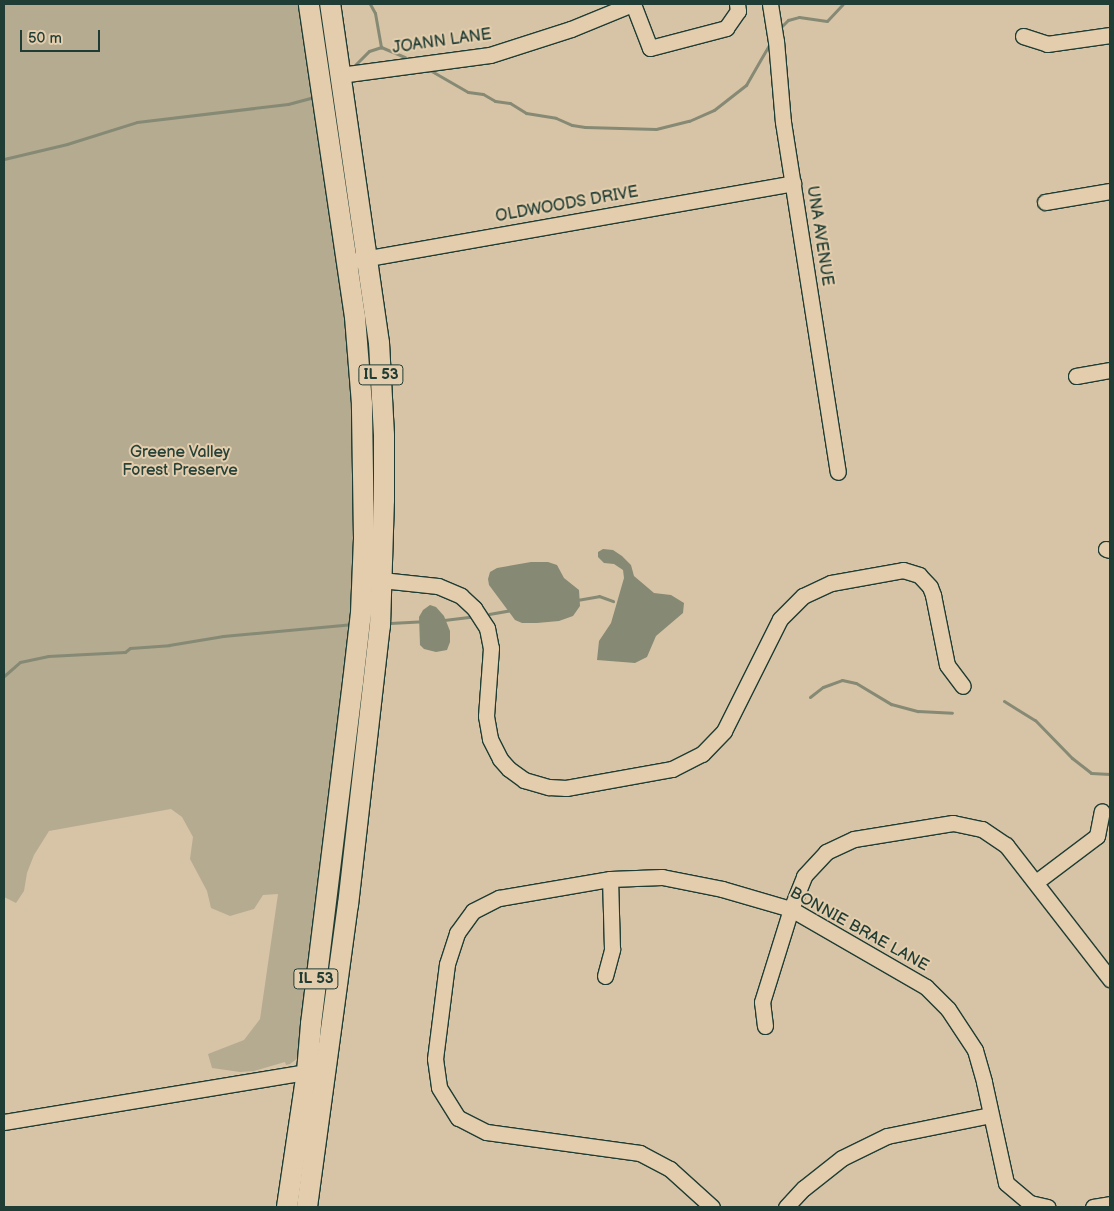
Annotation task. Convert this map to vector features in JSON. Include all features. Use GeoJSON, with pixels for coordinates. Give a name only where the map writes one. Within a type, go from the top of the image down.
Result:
{"type":"FeatureCollection","features":[{"type":"Feature","properties":{"kind":"main road","name":"IL 53"},"geometry":{"type":"LineString","coordinates":[[307,1207],[348,905],[380,626],[372,579],[364,467],[362,404],[348,262],[309,4]]}},
{"type":"Feature","properties":{"kind":"main road","name":"IL 53"},"geometry":{"type":"LineString","coordinates":[[287,1207],[307,1072],[361,613],[372,579],[384,435],[379,342],[330,4]]}},
{"type":"Feature","properties":{"kind":"street","name":"JOANN LANE"},"geometry":{"type":"LineString","coordinates":[[340,75],[490,55],[571,29],[633,4]]}},
{"type":"Feature","properties":{"kind":"street"},"geometry":{"type":"LineString","coordinates":[[633,4],[650,48],[726,28],[738,11],[737,4]]}},
{"type":"Feature","properties":{"kind":"street","name":"UNA AVENUE"},"geometry":{"type":"LineString","coordinates":[[770,4],[776,41],[783,122],[838,472]]}},
{"type":"Feature","properties":{"kind":"street"},"geometry":{"type":"LineString","coordinates":[[1023,36],[1047,44],[1110,35]]}},
{"type":"Feature","properties":{"kind":"street","name":"OLDWOODS DRIVE"},"geometry":{"type":"LineString","coordinates":[[348,262],[793,183]]}},
{"type":"Feature","properties":{"kind":"street"},"geometry":{"type":"LineString","coordinates":[[1045,202],[1110,191]]}},
{"type":"Feature","properties":{"kind":"street"},"geometry":{"type":"LineString","coordinates":[[1076,376],[1110,370]]}},
{"type":"Feature","properties":{"kind":"street"},"geometry":{"type":"LineString","coordinates":[[372,579],[438,586],[461,596],[474,608],[487,628],[491,648],[486,716],[490,739],[500,759],[508,769],[524,780],[549,787],[566,788],[672,769],[702,754],[724,731],[780,619],[803,596],[831,583],[903,570],[919,575],[930,587],[933,595],[947,665],[963,686]]}},
{"type":"Feature","properties":{"kind":"street"},"geometry":{"type":"LineString","coordinates":[[1036,882],[1097,836],[1102,811]]}},
{"type":"Feature","properties":{"kind":"street"},"geometry":{"type":"LineString","coordinates":[[766,1026],[762,1002],[790,909],[804,876],[826,852],[854,839],[953,823],[982,829],[1006,845],[1110,979]]}},
{"type":"Feature","properties":{"kind":"street","name":"BONNIE BRAE LANE"},"geometry":{"type":"LineString","coordinates":[[712,1207],[670,1169],[640,1153],[486,1132],[458,1118],[439,1087],[435,1059],[447,964],[457,933],[473,911],[499,898],[610,879],[662,877],[722,889],[790,909],[926,987],[948,1009],[975,1050],[984,1082],[1006,1183],[1030,1203],[1048,1207]]}},
{"type":"Feature","properties":{"kind":"street"},"geometry":{"type":"LineString","coordinates":[[605,976],[612,950],[610,879]]}},
{"type":"Feature","properties":{"kind":"street"},"geometry":{"type":"LineString","coordinates":[[4,1122],[307,1072]]}},
{"type":"Feature","properties":{"kind":"street"},"geometry":{"type":"LineString","coordinates":[[786,1207],[804,1188],[842,1158],[887,1136],[990,1115]]}},
{"type":"Feature","properties":{"kind":"street"},"geometry":{"type":"LineString","coordinates":[[1093,1207],[1110,1204]]}},
{"type":"Feature","properties":{"kind":"green space","name":"Greene Valley Forest Preserve"},"geometry":{"type":"Polygon","coordinates":[[[4,4],[302,4],[344,302],[355,405],[354,611],[298,1058],[290,1064],[286,1065],[285,1062],[254,1071],[240,1072],[212,1068],[208,1054],[244,1040],[260,1019],[278,894],[263,895],[254,909],[230,916],[211,908],[207,891],[190,859],[193,837],[182,817],[171,809],[49,831],[34,855],[27,873],[24,891],[16,903],[4,897],[4,4]]]}},
{"type":"Feature","properties":{"kind":"shaded area"},"geometry":{"type":"Polygon","coordinates":[[[603,549],[613,550],[622,556],[631,565],[634,576],[654,593],[671,595],[684,603],[683,613],[656,636],[647,657],[635,663],[597,660],[599,641],[611,623],[624,578],[623,570],[614,564],[604,563],[598,557],[598,552],[603,549]]]}},
{"type":"Feature","properties":{"kind":"shaded area"},"geometry":{"type":"Polygon","coordinates":[[[531,562],[548,562],[557,565],[564,578],[579,590],[580,606],[573,616],[559,621],[537,623],[522,623],[515,620],[489,585],[488,579],[490,572],[497,568],[531,562]]]}},
{"type":"Feature","properties":{"kind":"shaded area"},"geometry":{"type":"Polygon","coordinates":[[[430,605],[436,607],[444,616],[450,631],[450,642],[447,650],[436,652],[424,649],[420,645],[419,617],[423,610],[430,605]]]}},
{"type":"Feature","properties":{"kind":"waterway"},"geometry":{"type":"LineString","coordinates":[[370,4],[375,13],[381,47]]}},
{"type":"Feature","properties":{"kind":"waterway"},"geometry":{"type":"LineString","coordinates":[[779,29],[788,20],[799,17],[827,21],[843,4]]}},
{"type":"Feature","properties":{"kind":"waterway"},"geometry":{"type":"LineString","coordinates":[[428,69],[468,92],[483,94],[495,101],[510,103],[526,113],[556,118],[572,125],[585,127],[656,129],[689,121],[714,110],[746,85],[769,45]]}},
{"type":"Feature","properties":{"kind":"waterway"},"geometry":{"type":"LineString","coordinates":[[354,66],[369,51],[381,47],[405,57]]}},
{"type":"Feature","properties":{"kind":"waterway"},"geometry":{"type":"LineString","coordinates":[[4,159],[67,144],[137,122],[288,104],[315,97]]}},
{"type":"Feature","properties":{"kind":"waterway"},"geometry":{"type":"LineString","coordinates":[[577,600],[599,596],[613,601]]}},
{"type":"Feature","properties":{"kind":"waterway"},"geometry":{"type":"LineString","coordinates":[[489,614],[512,610]]}},
{"type":"Feature","properties":{"kind":"waterway"},"geometry":{"type":"LineString","coordinates":[[444,620],[475,616]]}},
{"type":"Feature","properties":{"kind":"waterway"},"geometry":{"type":"LineString","coordinates":[[390,623],[423,621]]}},
{"type":"Feature","properties":{"kind":"waterway"},"geometry":{"type":"LineString","coordinates":[[4,676],[20,662],[48,656],[125,652],[130,648],[169,645],[223,636],[353,624]]}},
{"type":"Feature","properties":{"kind":"waterway"},"geometry":{"type":"LineString","coordinates":[[810,697],[823,687],[842,680],[856,683],[891,704],[918,711],[952,713]]}},
{"type":"Feature","properties":{"kind":"waterway"},"geometry":{"type":"LineString","coordinates":[[1004,701],[1035,720],[1072,758],[1091,773],[1110,774]]}}]}
